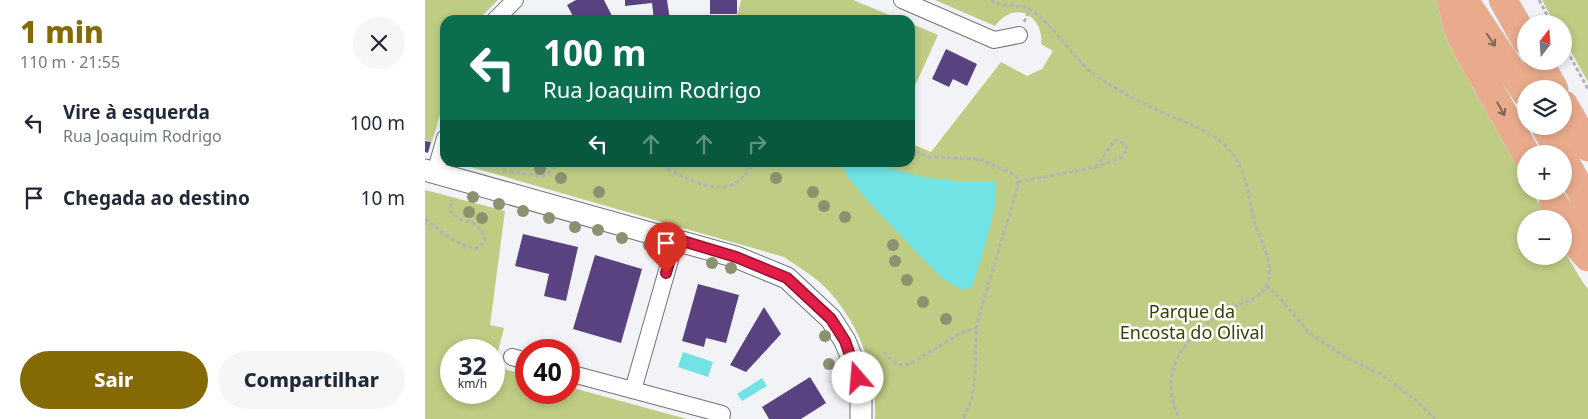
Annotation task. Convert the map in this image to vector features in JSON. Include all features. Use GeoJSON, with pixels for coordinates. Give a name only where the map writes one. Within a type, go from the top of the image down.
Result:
{"type":"FeatureCollection","features":[{"type":"Feature","properties":{"kind":"highway"},"geometry":{"type":"LineString","coordinates":[[1451,0],[1458,28],[1465,45],[1521,145]]}},
{"type":"Feature","properties":{"kind":"highway"},"geometry":{"type":"LineString","coordinates":[[1463,0],[1542,80]]}},
{"type":"Feature","properties":{"kind":"highway"},"geometry":{"type":"LineString","coordinates":[[1503,0],[1517,25]]}},
{"type":"Feature","properties":{"kind":"highway"},"geometry":{"type":"LineString","coordinates":[[1572,113],[1588,137]]}},
{"type":"Feature","properties":{"kind":"highway"},"geometry":{"type":"LineString","coordinates":[[1572,119],[1588,148]]}},
{"type":"Feature","properties":{"kind":"highway"},"geometry":{"type":"LineString","coordinates":[[1572,175],[1588,204]]}},
{"type":"Feature","properties":{"kind":"highway"},"geometry":{"type":"LineString","coordinates":[[1556,209],[1576,225],[1588,229]]}},
{"type":"Feature","properties":{"kind":"highway"},"geometry":{"type":"LineString","coordinates":[[1556,209],[1578,246],[1588,257]]}},
{"type":"Feature","properties":{"kind":"street"},"geometry":{"type":"LineString","coordinates":[[500,15],[515,0]]}},
{"type":"Feature","properties":{"kind":"street"},"geometry":{"type":"LineString","coordinates":[[902,0],[994,40],[1019,35]]}},
{"type":"Feature","properties":{"kind":"street"},"geometry":{"type":"LineString","coordinates":[[440,149],[430,171],[676,239],[736,257],[787,278],[831,319],[845,341],[855,366],[861,390],[861,419]]}},
{"type":"Feature","properties":{"kind":"street"},"geometry":{"type":"LineString","coordinates":[[633,390],[676,239]]}},
{"type":"Feature","properties":{"kind":"street"},"geometry":{"type":"LineString","coordinates":[[580,376],[722,414],[721,419]]}},
{"type":"Feature","properties":{"kind":"path"},"geometry":{"type":"LineString","coordinates":[[991,0],[1007,6],[1020,6],[1030,9],[1040,16],[1092,73],[1156,109],[1199,127],[1220,142],[1238,162],[1271,268],[1266,286],[1254,300],[1234,307],[1215,317],[1188,342],[1178,356],[1171,384],[1173,403],[1179,419]]}},
{"type":"Feature","properties":{"kind":"path"},"geometry":{"type":"LineString","coordinates":[[1539,0],[1547,15]]}},
{"type":"Feature","properties":{"kind":"path"},"geometry":{"type":"LineString","coordinates":[[1573,62],[1588,89]]}},
{"type":"Feature","properties":{"kind":"path"},"geometry":{"type":"LineString","coordinates":[[1018,182],[1096,167],[1122,157],[1127,150],[1125,144],[1115,140],[1096,167]]}},
{"type":"Feature","properties":{"kind":"path"},"geometry":{"type":"LineString","coordinates":[[915,152],[929,157],[979,159],[1009,172],[1017,178],[1018,182],[976,328],[976,364],[972,398],[963,419]]}},
{"type":"Feature","properties":{"kind":"path"},"geometry":{"type":"LineString","coordinates":[[498,175],[504,171],[546,175],[555,167]]}},
{"type":"Feature","properties":{"kind":"path"},"geometry":{"type":"LineString","coordinates":[[667,167],[702,185],[720,187],[728,186],[738,180],[750,167]]}},
{"type":"Feature","properties":{"kind":"path"},"geometry":{"type":"LineString","coordinates":[[425,219],[454,242],[476,249],[481,246],[485,240],[482,230],[479,226],[454,216],[450,211],[452,200]]}},
{"type":"Feature","properties":{"kind":"path"},"geometry":{"type":"LineString","coordinates":[[1266,286],[1279,297],[1309,332],[1345,357],[1382,375],[1417,401],[1435,419]]}},
{"type":"Feature","properties":{"kind":"path"},"geometry":{"type":"LineString","coordinates":[[884,352],[896,364],[910,364],[961,333],[976,328]]}},
{"type":"Feature","properties":{"kind":"green space"},"geometry":{"type":"Polygon","coordinates":[[[425,0],[498,0],[483,15],[440,15],[440,115],[432,142],[425,140],[425,0]]]}},
{"type":"Feature","properties":{"kind":"green space"},"geometry":{"type":"Polygon","coordinates":[[[741,0],[853,0],[890,15],[737,15],[741,0]]]}},
{"type":"Feature","properties":{"kind":"green space","name":"Parque da Encosta do Olival"},"geometry":{"type":"Polygon","coordinates":[[[935,0],[1439,0],[1458,57],[1517,165],[1517,200],[1537,200],[1542,210],[1517,210],[1517,265],[1572,265],[1588,289],[1588,419],[875,419],[873,382],[869,364],[856,331],[847,315],[824,286],[784,257],[471,167],[915,167],[915,145],[931,152],[1001,62],[1027,76],[1042,69],[1053,51],[1041,44],[1040,30],[1033,19],[1027,15],[1014,13],[1000,20],[995,26],[935,0]]]}},
{"type":"Feature","properties":{"kind":"green space"},"geometry":{"type":"Polygon","coordinates":[[[1542,0],[1588,0],[1588,82],[1573,55],[1573,15],[1550,15],[1542,0]]]}},
{"type":"Feature","properties":{"kind":"green space"},"geometry":{"type":"Polygon","coordinates":[[[915,25],[938,35],[915,86],[915,25]]]}},
{"type":"Feature","properties":{"kind":"green space"},"geometry":{"type":"Polygon","coordinates":[[[425,190],[505,211],[490,325],[504,328],[501,339],[440,339],[440,404],[505,404],[505,369],[515,372],[515,404],[580,404],[580,390],[687,419],[425,419],[425,190]]]}},
{"type":"Feature","properties":{"kind":"water"},"geometry":{"type":"Polygon","coordinates":[[[842,167],[884,167],[927,178],[995,182],[995,202],[992,217],[972,287],[963,290],[943,279],[868,201],[842,167]]]}},
{"type":"Feature","properties":{"kind":"water"},"geometry":{"type":"Polygon","coordinates":[[[683,352],[713,362],[708,377],[678,367],[683,352]]]}},
{"type":"Feature","properties":{"kind":"water"},"geometry":{"type":"Polygon","coordinates":[[[762,378],[767,386],[742,401],[737,394],[762,378]]]}},
{"type":"Feature","properties":{"kind":"building"},"geometry":{"type":"Polygon","coordinates":[[[576,0],[604,0],[612,15],[572,15],[567,5],[576,0]]]}},
{"type":"Feature","properties":{"kind":"building"},"geometry":{"type":"Polygon","coordinates":[[[625,0],[667,0],[669,15],[653,15],[652,3],[625,6],[625,0]]]}},
{"type":"Feature","properties":{"kind":"building"},"geometry":{"type":"Polygon","coordinates":[[[710,0],[737,0],[737,14],[710,14],[710,0]]]}},
{"type":"Feature","properties":{"kind":"building"},"geometry":{"type":"Polygon","coordinates":[[[946,49],[977,64],[967,86],[953,79],[949,87],[932,79],[946,49]]]}},
{"type":"Feature","properties":{"kind":"building"},"geometry":{"type":"Polygon","coordinates":[[[425,141],[431,142],[428,153],[425,152],[425,141]]]}},
{"type":"Feature","properties":{"kind":"building"},"geometry":{"type":"Polygon","coordinates":[[[523,234],[578,247],[566,301],[544,296],[549,274],[515,266],[523,234]]]}},
{"type":"Feature","properties":{"kind":"building"},"geometry":{"type":"Polygon","coordinates":[[[595,255],[642,269],[621,343],[573,329],[595,255]]]}},
{"type":"Feature","properties":{"kind":"building"},"geometry":{"type":"Polygon","coordinates":[[[698,284],[739,295],[726,343],[706,338],[704,347],[682,341],[698,284]]]}},
{"type":"Feature","properties":{"kind":"building"},"geometry":{"type":"Polygon","coordinates":[[[764,307],[781,334],[746,372],[730,365],[764,307]]]}},
{"type":"Feature","properties":{"kind":"building"},"geometry":{"type":"Polygon","coordinates":[[[810,377],[826,403],[801,419],[769,419],[762,407],[810,377]]]}},
{"type":"Feature","properties":{"kind":"route"},"geometry":{"type":"LineString","coordinates":[[666,273],[676,239],[736,257],[787,278],[831,319],[845,341],[858,378]]}}]}
